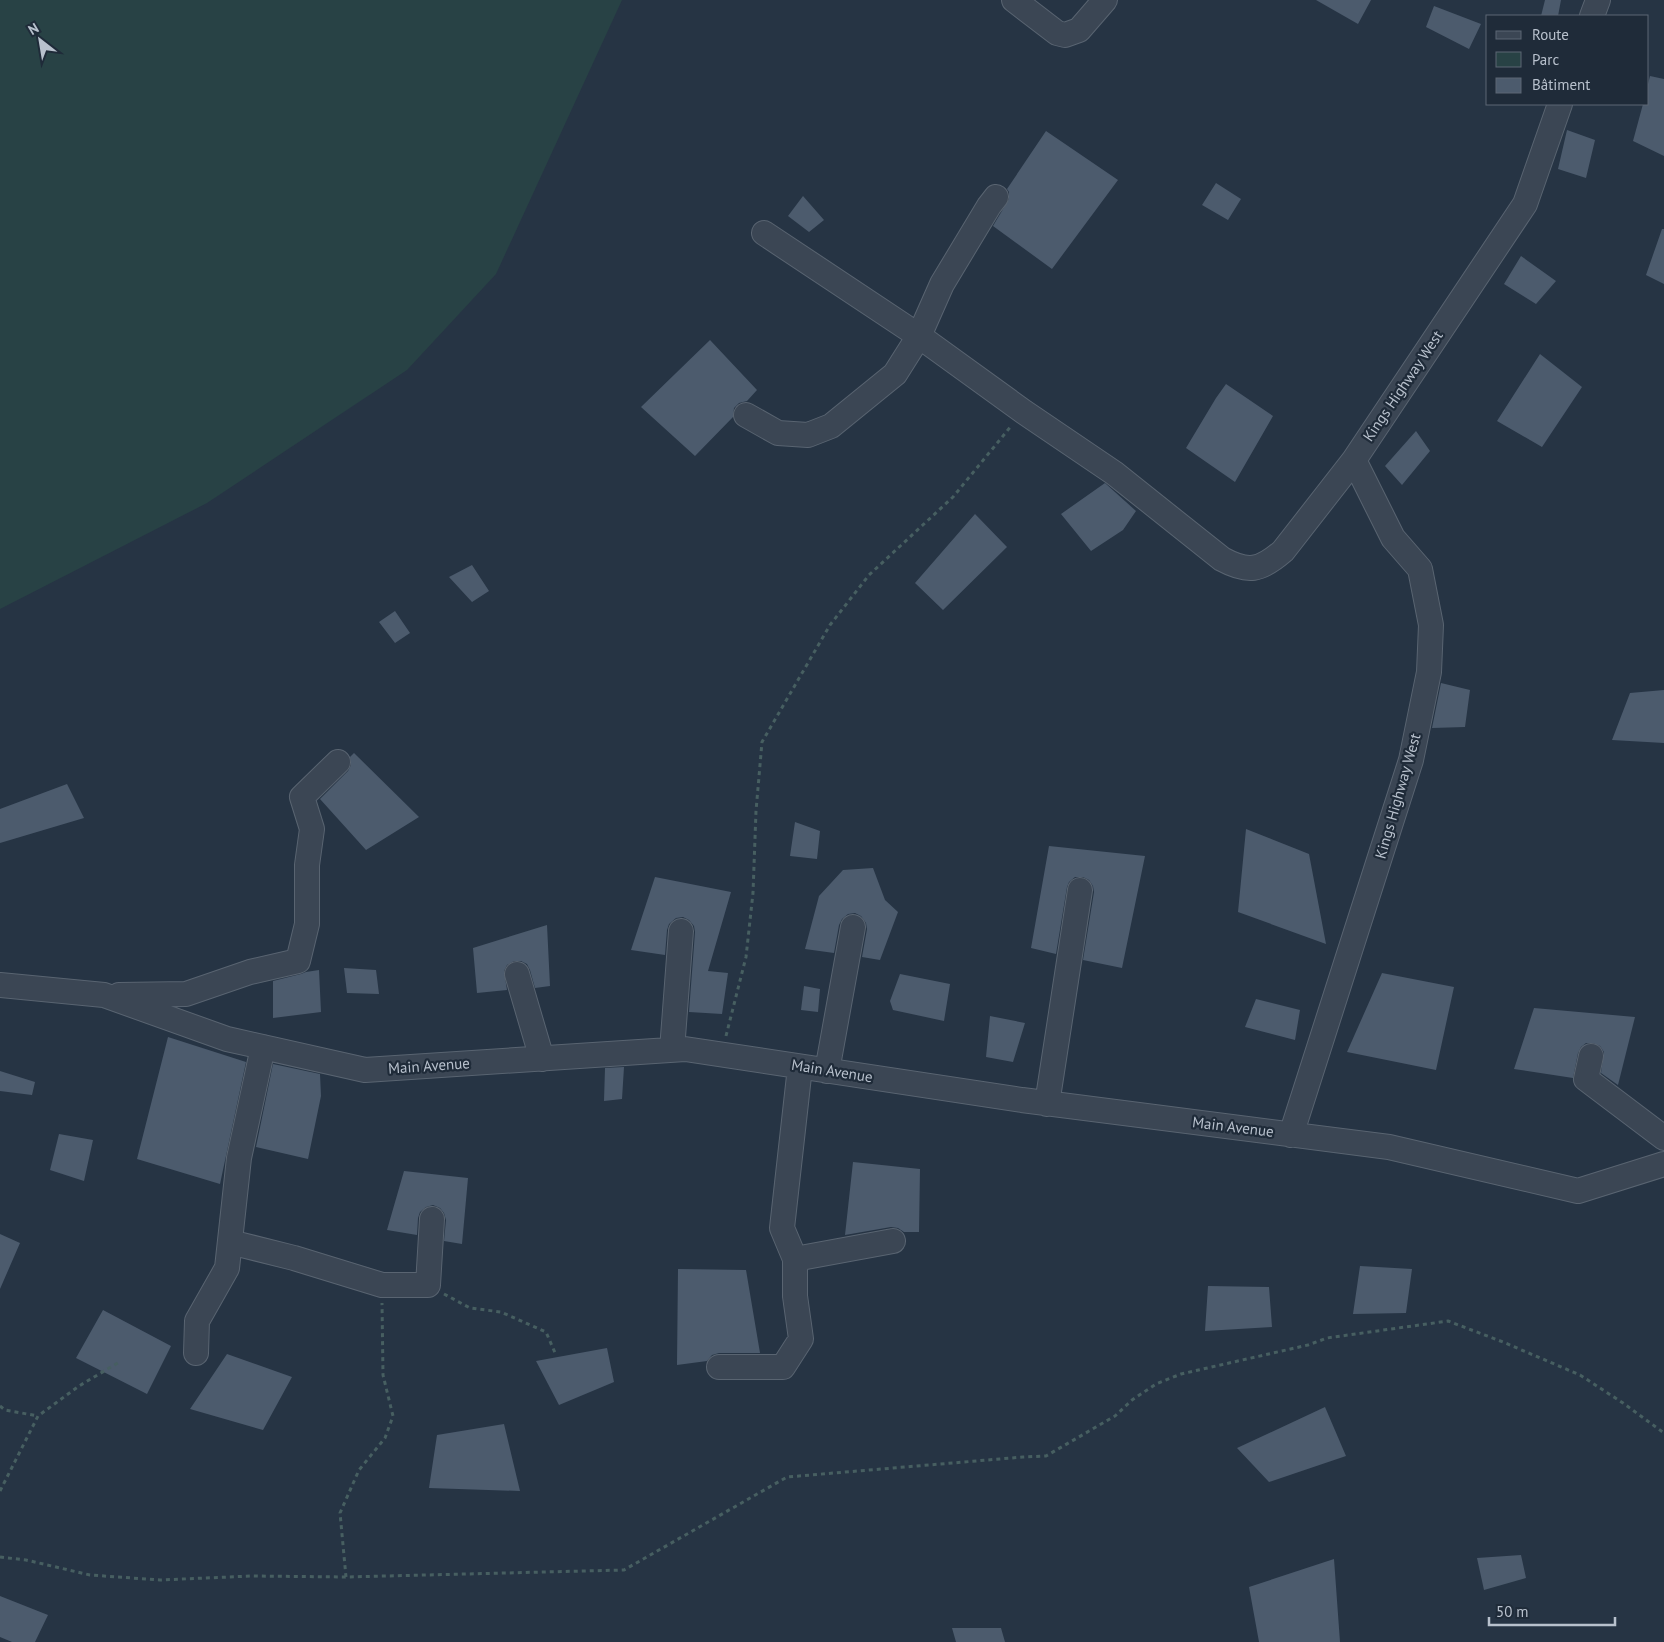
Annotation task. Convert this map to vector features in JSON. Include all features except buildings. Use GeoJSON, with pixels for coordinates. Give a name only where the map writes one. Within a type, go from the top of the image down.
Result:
{"type":"FeatureCollection","features":[{"type":"Feature","properties":{"kind":"street"},"geometry":{"type":"LineString","coordinates":[[1014,0],[1057,33],[1065,35],[1079,30],[1105,0]]}},
{"type":"Feature","properties":{"kind":"street","name":"Kings Highway West"},"geometry":{"type":"LineString","coordinates":[[1291,1135],[1411,760],[1429,672],[1431,625],[1420,569],[1393,538],[1354,460],[1524,204],[1560,105]]}},
{"type":"Feature","properties":{"kind":"street"},"geometry":{"type":"LineString","coordinates":[[746,416],[778,433],[808,435],[831,426],[895,374],[919,336],[942,284],[996,197]]}},
{"type":"Feature","properties":{"kind":"street"},"geometry":{"type":"LineString","coordinates":[[764,232],[919,336],[1024,412],[1114,473],[1222,559],[1238,568],[1254,569],[1269,563],[1282,551],[1354,460]]}},
{"type":"Feature","properties":{"kind":"street"},"geometry":{"type":"LineString","coordinates":[[104,995],[186,994],[250,972],[298,961],[307,924],[307,865],[312,830],[302,797],[338,762]]}},
{"type":"Feature","properties":{"kind":"street"},"geometry":{"type":"LineString","coordinates":[[1048,1104],[1080,890]]}},
{"type":"Feature","properties":{"kind":"street"},"geometry":{"type":"LineString","coordinates":[[827,1071],[853,927]]}},
{"type":"Feature","properties":{"kind":"street"},"geometry":{"type":"LineString","coordinates":[[672,1050],[681,931]]}},
{"type":"Feature","properties":{"kind":"street"},"geometry":{"type":"LineString","coordinates":[[517,974],[542,1058]]}},
{"type":"Feature","properties":{"kind":"street","name":"Main Avenue"},"geometry":{"type":"LineString","coordinates":[[0,985],[104,995],[227,1039],[365,1070],[685,1049],[1048,1104],[1389,1147],[1578,1191],[1664,1164]]}},
{"type":"Feature","properties":{"kind":"street"},"geometry":{"type":"LineString","coordinates":[[196,1353],[197,1321],[227,1268],[240,1158],[263,1047]]}},
{"type":"Feature","properties":{"kind":"street"},"geometry":{"type":"LineString","coordinates":[[1591,1056],[1586,1079],[1664,1138]]}},
{"type":"Feature","properties":{"kind":"street"},"geometry":{"type":"LineString","coordinates":[[719,1367],[783,1367],[801,1338],[795,1296],[795,1259],[782,1228],[800,1066]]}},
{"type":"Feature","properties":{"kind":"street"},"geometry":{"type":"LineString","coordinates":[[230,1242],[294,1258],[382,1284],[428,1286],[432,1219]]}},
{"type":"Feature","properties":{"kind":"street"},"geometry":{"type":"LineString","coordinates":[[795,1259],[893,1242]]}},
{"type":"Feature","properties":{"kind":"path"},"geometry":{"type":"LineString","coordinates":[[721,1054],[746,957],[753,893],[756,811],[762,742],[830,625],[869,575],[953,497],[1024,412]]}},
{"type":"Feature","properties":{"kind":"path"},"geometry":{"type":"LineString","coordinates":[[346,1577],[340,1513],[360,1470],[385,1438],[393,1416],[383,1375],[382,1284]]}},
{"type":"Feature","properties":{"kind":"path"},"geometry":{"type":"LineString","coordinates":[[428,1286],[470,1308],[500,1312],[546,1332],[556,1355]]}},
{"type":"Feature","properties":{"kind":"path"},"geometry":{"type":"LineString","coordinates":[[0,1557],[26,1560],[90,1575],[160,1580],[252,1576],[346,1577],[624,1570],[787,1477],[1023,1456],[1046,1456],[1115,1416],[1132,1400],[1156,1384],[1180,1374],[1308,1346],[1327,1338],[1448,1321],[1580,1375],[1664,1433]]}},
{"type":"Feature","properties":{"kind":"path"},"geometry":{"type":"LineString","coordinates":[[0,1491],[38,1416],[79,1386],[121,1361]]}},
{"type":"Feature","properties":{"kind":"path"},"geometry":{"type":"LineString","coordinates":[[0,1406],[5,1410],[38,1416]]}},
{"type":"Feature","properties":{"kind":"green space"},"geometry":{"type":"Polygon","coordinates":[[[0,0],[622,0],[496,274],[407,370],[207,503],[0,609],[0,0]]]}}]}
